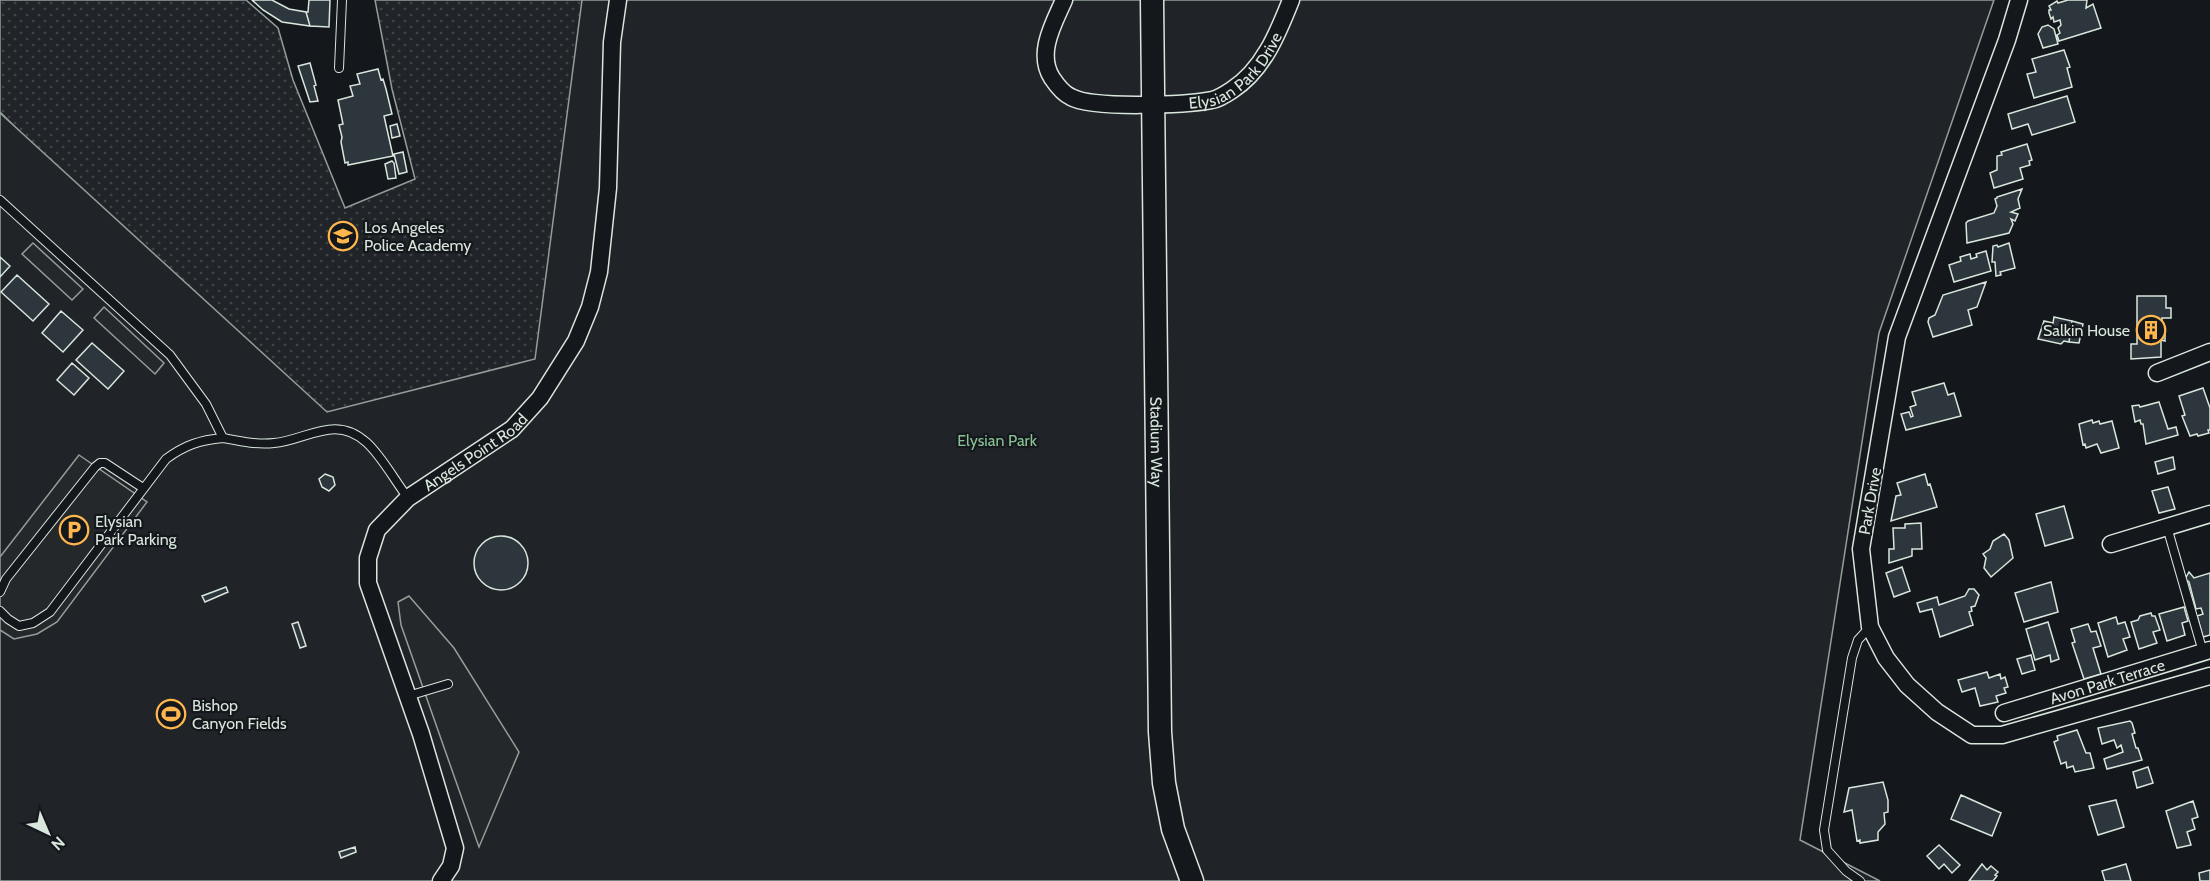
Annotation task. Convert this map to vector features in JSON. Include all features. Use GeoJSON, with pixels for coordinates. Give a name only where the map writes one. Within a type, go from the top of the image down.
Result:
{"type":"FeatureCollection","features":[{"type":"Feature","properties":{"kind":"main road","name":"Stadium Way"},"geometry":{"type":"LineString","coordinates":[[1152,0],[1160,732],[1164,783],[1173,829],[1192,881]]}},
{"type":"Feature","properties":{"kind":"street","name":"Angels Point Road"},"geometry":{"type":"LineString","coordinates":[[441,881],[451,866],[455,848],[421,734],[368,583],[368,558],[377,530],[408,498],[512,429],[540,398],[576,341],[590,307],[599,272],[608,188],[612,42],[618,0]]}},
{"type":"Feature","properties":{"kind":"street"},"geometry":{"type":"LineString","coordinates":[[1064,0],[1045,48],[1051,76],[1070,97],[1083,101],[1153,106]]}},
{"type":"Feature","properties":{"kind":"street","name":"Elysian Park Drive"},"geometry":{"type":"LineString","coordinates":[[1153,106],[1213,100],[1232,90],[1254,72],[1280,28],[1291,0]]}},
{"type":"Feature","properties":{"kind":"street","name":"Park Drive"},"geometry":{"type":"LineString","coordinates":[[2019,0],[2007,40],[1897,338],[1862,549],[1870,627],[1886,658],[1907,685],[1937,712],[1972,735],[2002,735],[2210,676]]}},
{"type":"Feature","properties":{"kind":"street"},"geometry":{"type":"LineString","coordinates":[[2157,373],[2210,352]]}},
{"type":"Feature","properties":{"kind":"street"},"geometry":{"type":"LineString","coordinates":[[2111,544],[2210,514]]}},
{"type":"Feature","properties":{"kind":"street","name":"Avon Park Terrace"},"geometry":{"type":"LineString","coordinates":[[2004,713],[2207,651]]}},
{"type":"Feature","properties":{"kind":"lane"},"geometry":{"type":"LineString","coordinates":[[339,68],[342,0]]}},
{"type":"Feature","properties":{"kind":"lane"},"geometry":{"type":"LineString","coordinates":[[0,200],[170,355],[206,404],[223,438]]}},
{"type":"Feature","properties":{"kind":"lane"},"geometry":{"type":"LineString","coordinates":[[0,611],[19,626],[33,623],[50,612],[166,459],[199,440],[223,438],[261,444],[290,441],[313,431],[331,428],[350,431],[366,442],[408,498]]}},
{"type":"Feature","properties":{"kind":"lane"},"geometry":{"type":"LineString","coordinates":[[0,592],[6,579],[100,463],[105,463],[143,488]]}},
{"type":"Feature","properties":{"kind":"lane"},"geometry":{"type":"LineString","coordinates":[[2167,527],[2207,651]]}},
{"type":"Feature","properties":{"kind":"lane"},"geometry":{"type":"LineString","coordinates":[[1860,881],[1846,871],[1827,850],[1824,830],[1852,658],[1858,640],[1870,627]]}},
{"type":"Feature","properties":{"kind":"lane"},"geometry":{"type":"LineString","coordinates":[[408,696],[448,684]]}},
{"type":"Feature","properties":{"kind":"green space","name":"Los Angeles Police Academy"},"geometry":{"type":"Polygon","coordinates":[[[0,0],[246,0],[278,28],[293,80],[345,208],[415,179],[392,89],[375,0],[602,0],[588,271],[524,392],[322,421],[160,271],[0,112],[0,0]]]}},
{"type":"Feature","properties":{"kind":"green space","name":"Elysian Park"},"geometry":{"type":"Polygon","coordinates":[[[582,0],[1994,0],[1879,333],[1800,840],[1880,881],[0,881],[0,113],[327,412],[535,359],[582,0]]]}},
{"type":"Feature","properties":{"kind":"shaded area"},"geometry":{"type":"Polygon","coordinates":[[[33,243],[83,289],[72,300],[22,254],[33,243]]]}},
{"type":"Feature","properties":{"kind":"shaded area"},"geometry":{"type":"Polygon","coordinates":[[[104,307],[164,363],[155,374],[94,318],[104,307]]]}},
{"type":"Feature","properties":{"kind":"shaded area","name":"Elysian Park Parking"},"geometry":{"type":"Polygon","coordinates":[[[79,455],[147,502],[57,622],[37,634],[14,639],[0,630],[0,557],[79,455]]]}},
{"type":"Feature","properties":{"kind":"shaded area"},"geometry":{"type":"Polygon","coordinates":[[[409,596],[454,648],[519,752],[479,847],[401,625],[398,602],[409,596]]]}},
{"type":"Feature","properties":{"kind":"building"},"geometry":{"type":"Polygon","coordinates":[[[252,0],[272,0],[289,9],[306,12],[310,26],[282,22],[252,0]]]}},
{"type":"Feature","properties":{"kind":"building"},"geometry":{"type":"Polygon","coordinates":[[[309,0],[330,0],[329,27],[310,26],[306,12],[308,12],[309,0]]]}},
{"type":"Feature","properties":{"kind":"building"},"geometry":{"type":"Polygon","coordinates":[[[2068,0],[2087,0],[2086,8],[2093,4],[2101,28],[2059,41],[2057,35],[2060,33],[2058,28],[2061,25],[2060,20],[2054,22],[2053,17],[2051,19],[2049,6],[2057,1],[2058,3],[2068,0]]]}},
{"type":"Feature","properties":{"kind":"building"},"geometry":{"type":"Polygon","coordinates":[[[2048,25],[2054,29],[2058,44],[2043,48],[2038,34],[2042,27],[2048,25]]]}},
{"type":"Feature","properties":{"kind":"building"},"geometry":{"type":"Polygon","coordinates":[[[2064,50],[2070,67],[2067,68],[2072,87],[2034,98],[2027,74],[2036,72],[2032,59],[2064,50]]]}},
{"type":"Feature","properties":{"kind":"building"},"geometry":{"type":"Polygon","coordinates":[[[310,63],[318,101],[310,102],[298,66],[310,63]]]}},
{"type":"Feature","properties":{"kind":"building"},"geometry":{"type":"Polygon","coordinates":[[[378,69],[381,80],[383,79],[392,114],[384,116],[393,156],[348,165],[348,162],[345,163],[341,142],[339,125],[343,124],[338,100],[353,96],[350,86],[360,84],[357,74],[378,69]]]}},
{"type":"Feature","properties":{"kind":"building"},"geometry":{"type":"Polygon","coordinates":[[[2067,96],[2075,122],[2032,135],[2028,124],[2012,129],[2008,114],[2067,96]]]}},
{"type":"Feature","properties":{"kind":"building"},"geometry":{"type":"Polygon","coordinates":[[[397,124],[400,136],[392,138],[390,126],[397,124]]]}},
{"type":"Feature","properties":{"kind":"building"},"geometry":{"type":"Polygon","coordinates":[[[2027,144],[2032,160],[2029,161],[2030,165],[2020,168],[2023,179],[1994,188],[1990,173],[1997,170],[1997,156],[2002,155],[2001,152],[2027,144]]]}},
{"type":"Feature","properties":{"kind":"building"},"geometry":{"type":"Polygon","coordinates":[[[403,152],[407,172],[399,174],[394,154],[403,152]]]}},
{"type":"Feature","properties":{"kind":"building"},"geometry":{"type":"Polygon","coordinates":[[[392,161],[396,178],[388,179],[385,164],[392,161]]]}},
{"type":"Feature","properties":{"kind":"building"},"geometry":{"type":"Polygon","coordinates":[[[2022,189],[2018,199],[2020,208],[2011,212],[2018,214],[2015,221],[2011,219],[2013,224],[2009,233],[1967,243],[1966,223],[1968,221],[1994,213],[1997,197],[2022,189]]]}},
{"type":"Feature","properties":{"kind":"building"},"geometry":{"type":"Polygon","coordinates":[[[2009,243],[2015,268],[2000,272],[2001,275],[1996,276],[1995,262],[1992,262],[1993,246],[1998,247],[2009,243]]]}},
{"type":"Feature","properties":{"kind":"building"},"geometry":{"type":"Polygon","coordinates":[[[1986,251],[1991,271],[1954,282],[1949,265],[1961,261],[1960,257],[1970,254],[1971,259],[1977,257],[1976,254],[1986,251]]]}},
{"type":"Feature","properties":{"kind":"building"},"geometry":{"type":"Polygon","coordinates":[[[0,257],[10,266],[0,277],[0,257]]]}},
{"type":"Feature","properties":{"kind":"building"},"geometry":{"type":"Polygon","coordinates":[[[17,275],[49,304],[33,321],[1,292],[17,275]]]}},
{"type":"Feature","properties":{"kind":"building"},"geometry":{"type":"Polygon","coordinates":[[[1986,282],[1977,307],[1968,310],[1972,325],[1933,337],[1928,322],[1929,318],[1935,315],[1943,295],[1986,282]]]}},
{"type":"Feature","properties":{"kind":"building","name":"Salkin House"},"geometry":{"type":"Polygon","coordinates":[[[2137,296],[2166,296],[2166,308],[2171,308],[2171,318],[2162,318],[2162,327],[2165,327],[2165,341],[2161,340],[2161,357],[2131,359],[2131,344],[2137,344],[2137,296]]]}},
{"type":"Feature","properties":{"kind":"building"},"geometry":{"type":"Polygon","coordinates":[[[61,311],[83,330],[63,352],[42,333],[61,311]]]}},
{"type":"Feature","properties":{"kind":"building"},"geometry":{"type":"Polygon","coordinates":[[[2054,317],[2072,321],[2069,342],[2064,341],[2061,344],[2038,339],[2044,321],[2053,323],[2054,317]]]}},
{"type":"Feature","properties":{"kind":"building"},"geometry":{"type":"Polygon","coordinates":[[[2072,321],[2083,324],[2079,343],[2069,342],[2072,321]]]}},
{"type":"Feature","properties":{"kind":"building"},"geometry":{"type":"Polygon","coordinates":[[[92,343],[124,371],[108,389],[76,360],[92,343]]]}},
{"type":"Feature","properties":{"kind":"building"},"geometry":{"type":"Polygon","coordinates":[[[72,363],[89,378],[74,395],[57,380],[72,363]]]}},
{"type":"Feature","properties":{"kind":"building"},"geometry":{"type":"Polygon","coordinates":[[[1944,383],[1948,395],[1954,393],[1961,416],[1906,430],[1901,414],[1909,412],[1911,417],[1913,416],[1910,407],[1916,405],[1912,392],[1944,383]]]}},
{"type":"Feature","properties":{"kind":"building"},"geometry":{"type":"Polygon","coordinates":[[[2203,388],[2210,408],[2210,430],[2208,430],[2209,433],[2190,436],[2182,416],[2185,415],[2179,396],[2203,388]]]}},
{"type":"Feature","properties":{"kind":"building"},"geometry":{"type":"Polygon","coordinates":[[[2159,402],[2168,429],[2176,427],[2178,435],[2146,444],[2143,424],[2140,420],[2135,422],[2132,406],[2139,405],[2140,407],[2159,402]]]}},
{"type":"Feature","properties":{"kind":"building"},"geometry":{"type":"Polygon","coordinates":[[[2092,420],[2093,423],[2099,421],[2100,424],[2112,421],[2119,448],[2101,453],[2097,444],[2086,448],[2085,444],[2083,445],[2079,424],[2092,420]]]}},
{"type":"Feature","properties":{"kind":"building"},"geometry":{"type":"Polygon","coordinates":[[[2173,457],[2175,469],[2158,474],[2155,462],[2173,457]]]}},
{"type":"Feature","properties":{"kind":"building"},"geometry":{"type":"Polygon","coordinates":[[[325,474],[333,477],[335,485],[329,491],[322,487],[319,479],[325,474]]]}},
{"type":"Feature","properties":{"kind":"building"},"geometry":{"type":"Polygon","coordinates":[[[1925,474],[1937,507],[1891,521],[1896,496],[1901,495],[1897,483],[1925,474]]]}},
{"type":"Feature","properties":{"kind":"building"},"geometry":{"type":"Polygon","coordinates":[[[2168,487],[2175,509],[2159,513],[2152,491],[2168,487]]]}},
{"type":"Feature","properties":{"kind":"building"},"geometry":{"type":"Polygon","coordinates":[[[2064,506],[2073,538],[2045,546],[2036,514],[2064,506]]]}},
{"type":"Feature","properties":{"kind":"building"},"geometry":{"type":"Polygon","coordinates":[[[1921,523],[1922,549],[1912,549],[1912,556],[1889,563],[1889,549],[1894,549],[1893,528],[1905,528],[1905,524],[1921,523]]]}},
{"type":"Feature","properties":{"kind":"building"},"geometry":{"type":"Polygon","coordinates":[[[2004,534],[2009,540],[2013,558],[1991,577],[1984,568],[1986,558],[1983,554],[1990,549],[1993,541],[2004,534]]]}},
{"type":"Feature","properties":{"kind":"building"},"geometry":{"type":"Polygon","coordinates":[[[496,536],[506,536],[516,540],[524,548],[528,563],[524,578],[516,586],[506,590],[496,590],[486,586],[478,578],[474,568],[474,558],[478,548],[486,540],[496,536]]]}},
{"type":"Feature","properties":{"kind":"building"},"geometry":{"type":"Polygon","coordinates":[[[1902,567],[1910,591],[1894,597],[1886,573],[1902,567]]]}},
{"type":"Feature","properties":{"kind":"building"},"geometry":{"type":"Polygon","coordinates":[[[2189,572],[2194,578],[2210,573],[2210,635],[2203,637],[2197,616],[2203,614],[2201,608],[2196,609],[2189,582],[2185,579],[2189,572]]]}},
{"type":"Feature","properties":{"kind":"building"},"geometry":{"type":"Polygon","coordinates":[[[2051,582],[2058,612],[2024,622],[2015,593],[2051,582]]]}},
{"type":"Feature","properties":{"kind":"building"},"geometry":{"type":"Polygon","coordinates":[[[226,587],[228,592],[205,602],[202,596],[226,587]]]}},
{"type":"Feature","properties":{"kind":"building"},"geometry":{"type":"Polygon","coordinates":[[[1969,589],[1974,589],[1979,595],[1975,606],[1971,607],[1972,611],[1969,612],[1973,625],[1940,637],[1932,609],[1920,612],[1917,603],[1937,597],[1939,605],[1965,596],[1969,589]]]}},
{"type":"Feature","properties":{"kind":"building"},"geometry":{"type":"Polygon","coordinates":[[[2184,607],[2188,621],[2182,623],[2185,635],[2167,641],[2159,614],[2184,607]]]}},
{"type":"Feature","properties":{"kind":"building"},"geometry":{"type":"Polygon","coordinates":[[[2151,613],[2155,616],[2160,630],[2153,632],[2157,643],[2139,649],[2131,622],[2151,613]]]}},
{"type":"Feature","properties":{"kind":"building"},"geometry":{"type":"Polygon","coordinates":[[[2116,617],[2118,624],[2125,622],[2130,637],[2123,639],[2127,650],[2108,657],[2098,623],[2116,617]]]}},
{"type":"Feature","properties":{"kind":"building"},"geometry":{"type":"Polygon","coordinates":[[[298,622],[306,646],[300,648],[292,624],[298,622]]]}},
{"type":"Feature","properties":{"kind":"building"},"geometry":{"type":"Polygon","coordinates":[[[2048,622],[2059,659],[2051,662],[2050,655],[2035,660],[2026,629],[2048,622]]]}},
{"type":"Feature","properties":{"kind":"building"},"geometry":{"type":"Polygon","coordinates":[[[2088,624],[2091,632],[2096,631],[2101,646],[2093,648],[2101,674],[2084,679],[2072,643],[2075,642],[2071,629],[2088,624]]]}},
{"type":"Feature","properties":{"kind":"building"},"geometry":{"type":"Polygon","coordinates":[[[2031,655],[2035,670],[2022,674],[2017,659],[2031,655]]]}},
{"type":"Feature","properties":{"kind":"building"},"geometry":{"type":"Polygon","coordinates":[[[1987,672],[1989,678],[2000,674],[2001,679],[2005,677],[2008,687],[2004,688],[2006,693],[1996,696],[1998,702],[1980,706],[1975,688],[1962,692],[1958,680],[1987,672]]]}},
{"type":"Feature","properties":{"kind":"building"},"geometry":{"type":"Polygon","coordinates":[[[2130,721],[2135,733],[2132,734],[2136,748],[2142,760],[2107,769],[2104,759],[2123,752],[2121,745],[2117,748],[2114,740],[2102,744],[2098,728],[2130,721]]]}},
{"type":"Feature","properties":{"kind":"building"},"geometry":{"type":"Polygon","coordinates":[[[2077,730],[2086,753],[2090,753],[2094,768],[2075,772],[2073,766],[2067,768],[2066,762],[2061,764],[2054,742],[2058,740],[2057,736],[2077,730]]]}},
{"type":"Feature","properties":{"kind":"building"},"geometry":{"type":"Polygon","coordinates":[[[2148,767],[2153,783],[2137,788],[2133,772],[2148,767]]]}},
{"type":"Feature","properties":{"kind":"building"},"geometry":{"type":"Polygon","coordinates":[[[1883,782],[1888,800],[1888,812],[1884,813],[1885,824],[1878,832],[1878,840],[1860,843],[1860,840],[1857,841],[1852,810],[1844,812],[1849,788],[1883,782]]]}},
{"type":"Feature","properties":{"kind":"building"},"geometry":{"type":"Polygon","coordinates":[[[1961,795],[2001,813],[1992,836],[1951,819],[1961,795]]]}},
{"type":"Feature","properties":{"kind":"building"},"geometry":{"type":"Polygon","coordinates":[[[2116,800],[2124,827],[2098,835],[2089,806],[2116,800]]]}},
{"type":"Feature","properties":{"kind":"building"},"geometry":{"type":"Polygon","coordinates":[[[2193,801],[2198,817],[2192,819],[2195,829],[2187,832],[2191,845],[2177,848],[2166,811],[2193,801]]]}},
{"type":"Feature","properties":{"kind":"building"},"geometry":{"type":"Polygon","coordinates":[[[1939,845],[1960,865],[1952,873],[1944,864],[1939,869],[1927,856],[1939,845]]]}},
{"type":"Feature","properties":{"kind":"building"},"geometry":{"type":"Polygon","coordinates":[[[355,847],[356,852],[341,858],[339,852],[355,847]]]}},
{"type":"Feature","properties":{"kind":"building"},"geometry":{"type":"Polygon","coordinates":[[[1982,864],[1987,870],[1991,866],[1998,872],[1995,875],[1997,876],[1993,881],[1969,881],[1982,864]]]}},
{"type":"Feature","properties":{"kind":"building"},"geometry":{"type":"Polygon","coordinates":[[[2126,864],[2131,881],[2105,881],[2102,871],[2126,864]]]}},
{"type":"Feature","properties":{"kind":"building"},"geometry":{"type":"Polygon","coordinates":[[[2210,870],[2210,881],[2200,881],[2199,873],[2210,870]]]}},
{"type":"Feature","properties":{"kind":"place","name":"Los Angeles Police Academy"},"geometry":{"type":"Point","coordinates":[343,236]}},
{"type":"Feature","properties":{"kind":"place","name":"Salkin House"},"geometry":{"type":"Point","coordinates":[2151,330]}},
{"type":"Feature","properties":{"kind":"place","name":"Elysian Park Parking"},"geometry":{"type":"Point","coordinates":[74,530]}},
{"type":"Feature","properties":{"kind":"place","name":"Bishop Canyon Fields"},"geometry":{"type":"Point","coordinates":[171,714]}}]}
